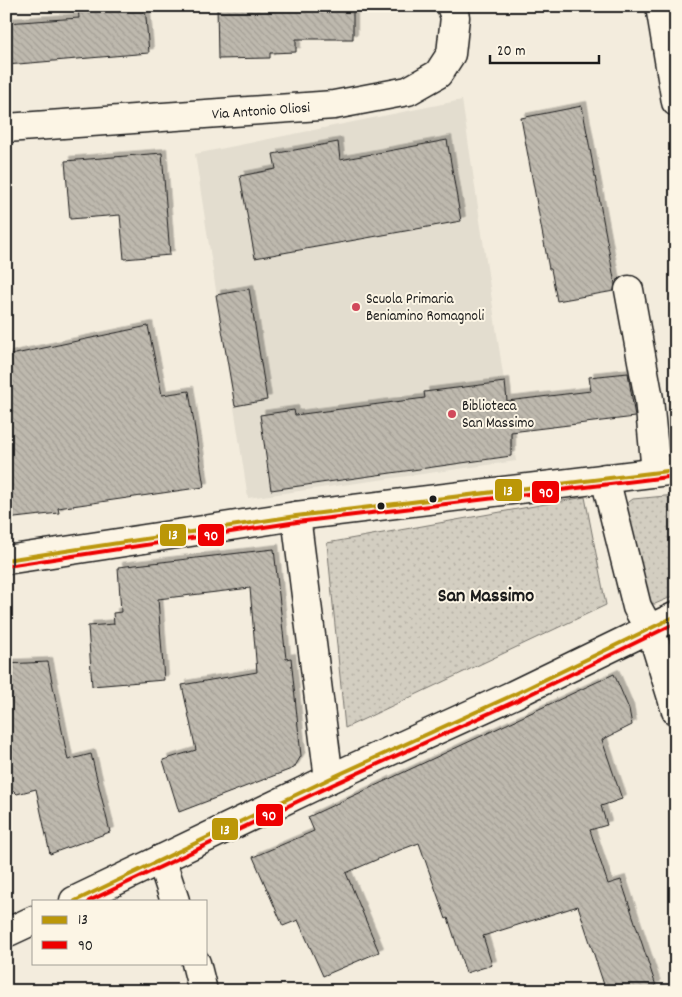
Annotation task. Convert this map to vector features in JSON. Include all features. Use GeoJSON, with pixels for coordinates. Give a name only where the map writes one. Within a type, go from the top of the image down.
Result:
{"type":"FeatureCollection","features":[{"type":"Feature","properties":{"kind":"street","name":"Via Antonio Oliosi"},"geometry":{"type":"LineString","coordinates":[[6,128],[334,105],[408,91],[438,74],[451,54],[455,17],[451,6]]}},
{"type":"Feature","properties":{"kind":"street"},"geometry":{"type":"LineString","coordinates":[[660,6],[676,102]]}},
{"type":"Feature","properties":{"kind":"street"},"geometry":{"type":"LineString","coordinates":[[6,560],[296,516],[666,471],[649,399],[629,290]]}},
{"type":"Feature","properties":{"kind":"street"},"geometry":{"type":"LineString","coordinates":[[605,478],[637,607],[656,646],[676,711]]}},
{"type":"Feature","properties":{"kind":"street"},"geometry":{"type":"LineString","coordinates":[[296,516],[328,779]]}},
{"type":"Feature","properties":{"kind":"street"},"geometry":{"type":"LineString","coordinates":[[76,900],[328,779],[513,695],[676,616]]}},
{"type":"Feature","properties":{"kind":"street"},"geometry":{"type":"LineString","coordinates":[[162,859],[175,900]]}},
{"type":"Feature","properties":{"kind":"street"},"geometry":{"type":"LineString","coordinates":[[6,933],[32,921]]}},
{"type":"Feature","properties":{"kind":"street"},"geometry":{"type":"LineString","coordinates":[[196,964],[203,991]]}},
{"type":"Feature","properties":{"kind":"shaded area","name":"Scuola Primaria Beniamino Romagnoli"},"geometry":{"type":"Polygon","coordinates":[[[462,100],[516,461],[248,498],[195,154],[462,100]]]}},
{"type":"Feature","properties":{"kind":"shaded area"},"geometry":{"type":"Polygon","coordinates":[[[676,495],[676,595],[655,604],[647,603],[624,512],[626,504],[633,499],[676,495]]]}},
{"type":"Feature","properties":{"kind":"shaded area"},"geometry":{"type":"Polygon","coordinates":[[[585,497],[606,605],[345,728],[327,543],[585,497]]]}},
{"type":"Feature","properties":{"kind":"building"},"geometry":{"type":"Polygon","coordinates":[[[78,6],[145,6],[149,53],[6,65],[6,23],[79,18],[78,6]]]}},
{"type":"Feature","properties":{"kind":"building"},"geometry":{"type":"Polygon","coordinates":[[[217,6],[353,6],[353,39],[296,39],[296,52],[270,53],[270,58],[218,59],[217,6]]]}},
{"type":"Feature","properties":{"kind":"building"},"geometry":{"type":"Polygon","coordinates":[[[582,106],[615,284],[614,291],[557,301],[551,269],[549,269],[521,118],[582,106]]]}},
{"type":"Feature","properties":{"kind":"building"},"geometry":{"type":"Polygon","coordinates":[[[447,140],[461,221],[255,258],[240,176],[276,169],[273,154],[338,142],[340,160],[447,140]]]}},
{"type":"Feature","properties":{"kind":"building"},"geometry":{"type":"Polygon","coordinates":[[[162,153],[170,255],[124,259],[120,215],[70,219],[65,161],[162,153]]]}},
{"type":"Feature","properties":{"kind":"building"},"geometry":{"type":"Polygon","coordinates":[[[249,289],[267,400],[235,406],[216,295],[249,289]]]}},
{"type":"Feature","properties":{"kind":"building"},"geometry":{"type":"Polygon","coordinates":[[[148,326],[162,395],[189,391],[204,487],[58,508],[59,513],[6,519],[6,356],[148,326]]]}},
{"type":"Feature","properties":{"kind":"building"},"geometry":{"type":"Polygon","coordinates":[[[628,373],[635,417],[511,432],[511,456],[271,490],[260,415],[294,410],[295,415],[425,398],[424,392],[505,382],[507,401],[591,391],[589,377],[628,373]]]}},
{"type":"Feature","properties":{"kind":"building"},"geometry":{"type":"Polygon","coordinates":[[[274,549],[286,659],[291,658],[301,756],[294,768],[179,812],[163,760],[196,750],[182,685],[257,672],[250,588],[158,599],[164,680],[92,686],[88,626],[114,624],[113,613],[121,612],[118,567],[274,549]]]}},
{"type":"Feature","properties":{"kind":"building"},"geometry":{"type":"Polygon","coordinates":[[[48,662],[68,760],[91,754],[110,832],[50,854],[36,789],[17,794],[6,783],[6,664],[48,662]]]}},
{"type":"Feature","properties":{"kind":"building"},"geometry":{"type":"Polygon","coordinates":[[[614,674],[629,709],[632,725],[602,740],[622,799],[601,806],[607,825],[590,830],[608,884],[621,880],[656,986],[640,991],[606,991],[578,906],[483,936],[492,965],[466,973],[448,918],[446,919],[419,843],[346,873],[379,952],[323,976],[298,920],[283,926],[253,857],[314,831],[308,817],[614,674]]]}},
{"type":"Feature","properties":{"kind":"transit line","name":"13"},"geometry":{"type":"LineString","coordinates":[[6,560],[296,516],[676,470]]}},
{"type":"Feature","properties":{"kind":"transit line","name":"90"},"geometry":{"type":"LineString","coordinates":[[7,566],[297,522],[676,476]]}},
{"type":"Feature","properties":{"kind":"transit line","name":"13"},"geometry":{"type":"LineString","coordinates":[[77,900],[329,779],[513,695],[676,616]]}},
{"type":"Feature","properties":{"kind":"transit line","name":"90"},"geometry":{"type":"LineString","coordinates":[[91,900],[332,785],[516,701],[676,623]]}},
{"type":"Feature","properties":{"kind":"place","name":"Scuola Primaria Beniamino Romagnoli"},"geometry":{"type":"Point","coordinates":[356,307]}},
{"type":"Feature","properties":{"kind":"place","name":"Biblioteca San Massimo"},"geometry":{"type":"Point","coordinates":[452,414]}},
{"type":"Feature","properties":{"kind":"district","name":"San Massimo"},"geometry":{"type":"Point","coordinates":[486,594]}}]}
